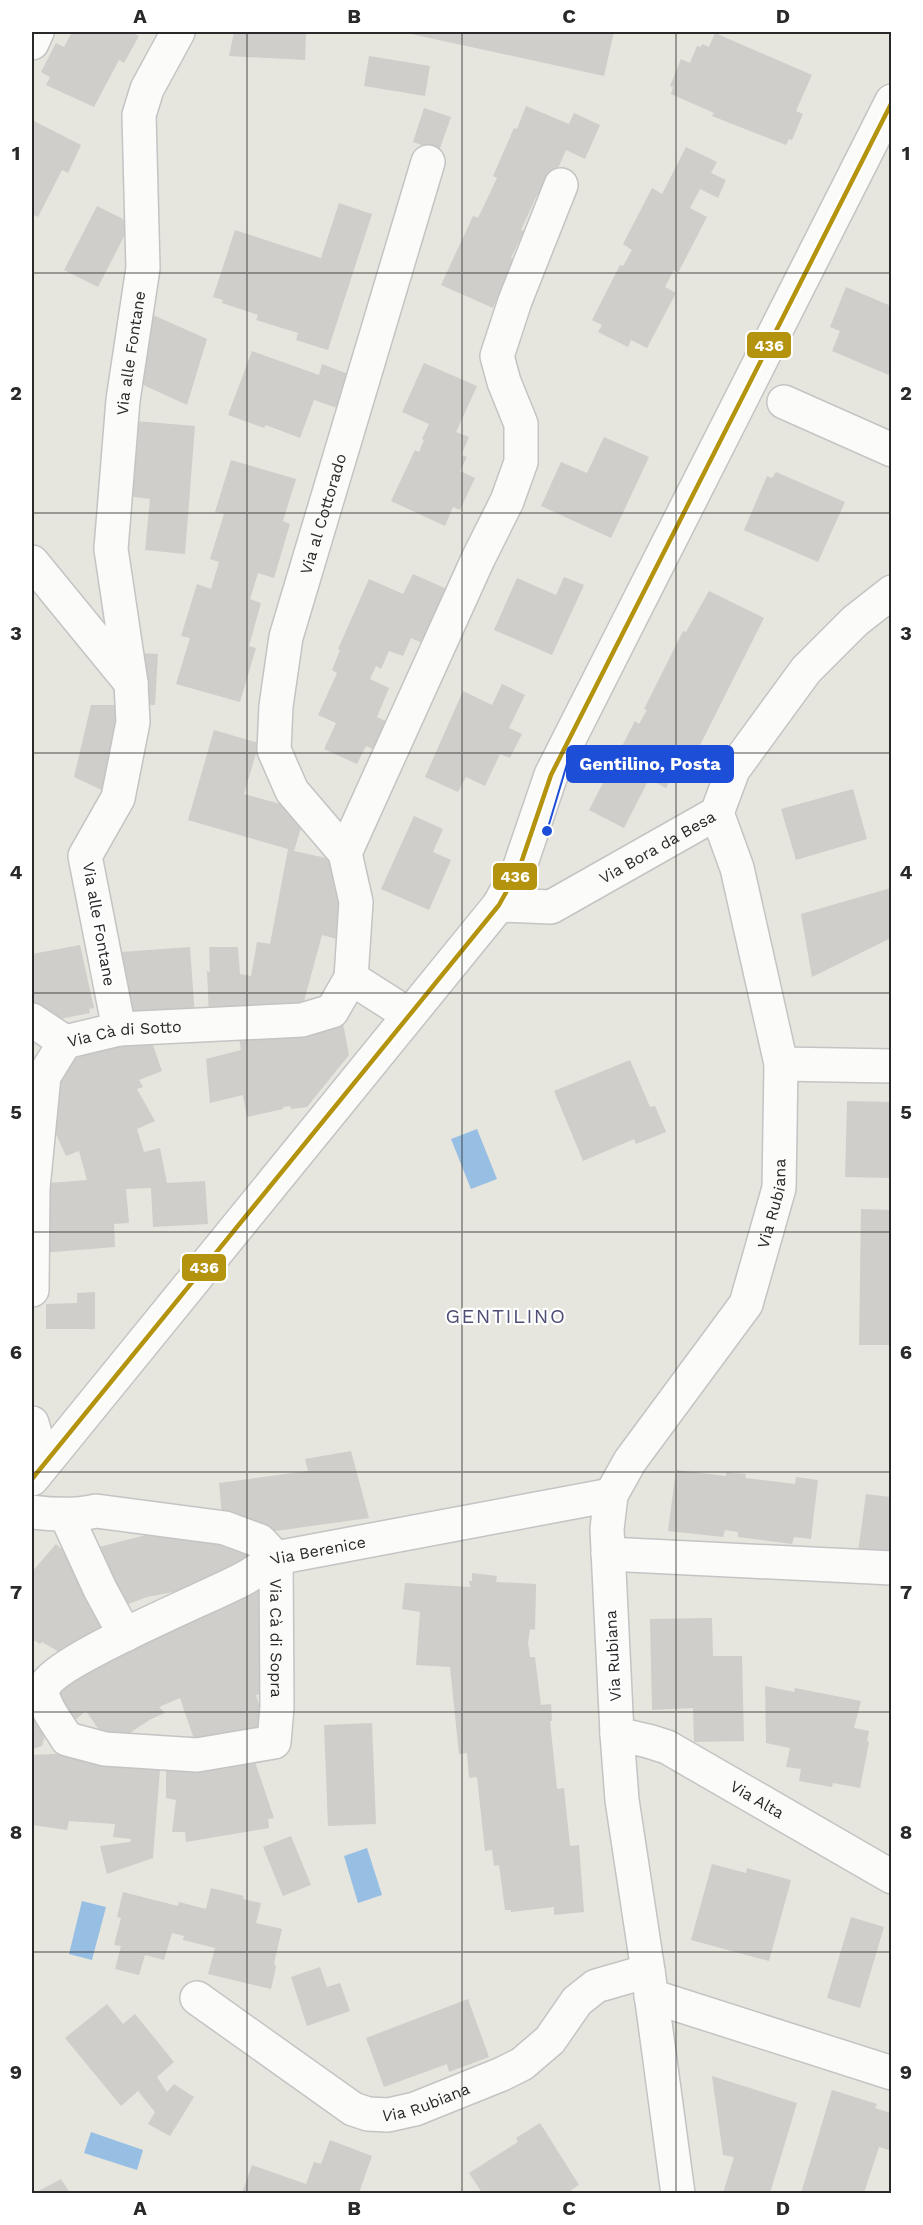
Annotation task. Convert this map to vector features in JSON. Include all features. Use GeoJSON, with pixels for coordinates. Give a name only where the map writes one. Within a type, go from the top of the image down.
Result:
{"type":"FeatureCollection","features":[{"type":"Feature","properties":{"kind":"street"},"geometry":{"type":"LineString","coordinates":[[32,43],[37,32]]}},
{"type":"Feature","properties":{"kind":"street","name":"Via alle Fontane"},"geometry":{"type":"LineString","coordinates":[[119,1029],[85,856],[118,798],[133,722],[131,683],[111,549],[123,400],[143,268],[139,115],[147,89],[178,32]]}},
{"type":"Feature","properties":{"kind":"street"},"geometry":{"type":"LineString","coordinates":[[41,1467],[499,905],[519,869],[551,775],[891,101]]}},
{"type":"Feature","properties":{"kind":"street","name":"Via al Cottorado"},"geometry":{"type":"LineString","coordinates":[[351,978],[356,902],[345,853],[292,791],[274,750],[276,706],[286,637],[428,162]]}},
{"type":"Feature","properties":{"kind":"street"},"geometry":{"type":"LineString","coordinates":[[345,853],[478,559],[507,501],[521,462],[522,424],[504,382],[497,356],[515,301],[561,185]]}},
{"type":"Feature","properties":{"kind":"street"},"geometry":{"type":"LineString","coordinates":[[784,402],[891,450]]}},
{"type":"Feature","properties":{"kind":"street"},"geometry":{"type":"LineString","coordinates":[[32,562],[131,683]]}},
{"type":"Feature","properties":{"kind":"street","name":"Via Bora da Besa"},"geometry":{"type":"LineString","coordinates":[[499,905],[551,907],[717,813],[733,770],[806,670],[855,621],[891,592]]}},
{"type":"Feature","properties":{"kind":"street","name":"Via Rubiana"},"geometry":{"type":"LineString","coordinates":[[678,2193],[622,1800],[616,1734],[607,1529],[611,1495],[630,1461],[746,1304],[779,1188],[781,1064],[737,868],[717,813]]}},
{"type":"Feature","properties":{"kind":"street"},"geometry":{"type":"LineString","coordinates":[[351,978],[409,1015]]}},
{"type":"Feature","properties":{"kind":"street","name":"Via Cà di Sotto"},"geometry":{"type":"LineString","coordinates":[[32,1290],[33,1188],[44,1076],[65,1042],[119,1029],[303,1020],[332,1011],[351,978]]}},
{"type":"Feature","properties":{"kind":"street"},"geometry":{"type":"LineString","coordinates":[[32,1020],[65,1042]]}},
{"type":"Feature","properties":{"kind":"street"},"geometry":{"type":"LineString","coordinates":[[781,1064],[891,1066]]}},
{"type":"Feature","properties":{"kind":"street"},"geometry":{"type":"LineString","coordinates":[[32,1423],[41,1467]]}},
{"type":"Feature","properties":{"kind":"street","name":"Via Berenice"},"geometry":{"type":"LineString","coordinates":[[32,1512],[81,1513],[225,1528],[260,1541],[276,1558],[611,1495]]}},
{"type":"Feature","properties":{"kind":"street"},"geometry":{"type":"LineString","coordinates":[[81,1513],[100,1589],[125,1635]]}},
{"type":"Feature","properties":{"kind":"street"},"geometry":{"type":"LineString","coordinates":[[608,1554],[891,1568]]}},
{"type":"Feature","properties":{"kind":"street","name":"Via Cà di Sopra"},"geometry":{"type":"LineString","coordinates":[[276,1558],[277,1707],[274,1742],[197,1755],[105,1749],[67,1739],[43,1700],[43,1690],[49,1680],[100,1646],[246,1577],[276,1558]]}},
{"type":"Feature","properties":{"kind":"street","name":"Via Alta"},"geometry":{"type":"LineString","coordinates":[[616,1734],[667,1747],[891,1877]]}},
{"type":"Feature","properties":{"kind":"street"},"geometry":{"type":"LineString","coordinates":[[650,1984],[891,2073]]}},
{"type":"Feature","properties":{"kind":"street","name":"Via Rubiana"},"geometry":{"type":"LineString","coordinates":[[197,1998],[353,2109],[368,2114],[388,2115],[415,2109],[522,2064],[550,2040],[577,2001],[596,1986],[650,1984]]}},
{"type":"Feature","properties":{"kind":"water"},"geometry":{"type":"Polygon","coordinates":[[[477,1129],[497,1179],[471,1189],[451,1139],[477,1129]]]}},
{"type":"Feature","properties":{"kind":"water"},"geometry":{"type":"Polygon","coordinates":[[[367,1848],[382,1895],[358,1903],[344,1856],[367,1848]]]}},
{"type":"Feature","properties":{"kind":"water"},"geometry":{"type":"Polygon","coordinates":[[[82,1901],[106,1907],[92,1960],[69,1954],[82,1901]]]}},
{"type":"Feature","properties":{"kind":"water"},"geometry":{"type":"Polygon","coordinates":[[[91,2132],[143,2150],[137,2170],[84,2153],[91,2132]]]}},
{"type":"Feature","properties":{"kind":"building"},"geometry":{"type":"Polygon","coordinates":[[[72,32],[130,32],[139,36],[124,63],[119,60],[94,107],[46,85],[50,77],[41,72],[56,43],[64,47],[72,32]]]}},
{"type":"Feature","properties":{"kind":"building"},"geometry":{"type":"Polygon","coordinates":[[[234,32],[306,32],[305,60],[229,56],[234,32]]]}},
{"type":"Feature","properties":{"kind":"building"},"geometry":{"type":"Polygon","coordinates":[[[402,32],[614,32],[604,76],[402,32]]]}},
{"type":"Feature","properties":{"kind":"building"},"geometry":{"type":"Polygon","coordinates":[[[715,33],[812,75],[796,111],[803,114],[792,140],[789,139],[786,145],[712,116],[714,113],[671,94],[673,87],[670,86],[681,59],[690,63],[697,46],[701,47],[702,44],[709,47],[715,33]]]}},
{"type":"Feature","properties":{"kind":"building"},"geometry":{"type":"Polygon","coordinates":[[[369,56],[430,66],[425,96],[364,86],[369,56]]]}},
{"type":"Feature","properties":{"kind":"building"},"geometry":{"type":"Polygon","coordinates":[[[526,106],[569,124],[574,113],[600,125],[585,159],[566,150],[545,198],[537,195],[521,230],[524,231],[511,258],[514,259],[493,308],[441,285],[473,216],[478,218],[497,178],[493,176],[526,106]]]}},
{"type":"Feature","properties":{"kind":"building"},"geometry":{"type":"Polygon","coordinates":[[[424,108],[451,117],[439,151],[413,142],[424,108]]]}},
{"type":"Feature","properties":{"kind":"building"},"geometry":{"type":"Polygon","coordinates":[[[32,120],[81,145],[68,173],[62,170],[38,217],[32,214],[32,120]]]}},
{"type":"Feature","properties":{"kind":"building"},"geometry":{"type":"Polygon","coordinates":[[[686,147],[717,162],[711,173],[726,180],[718,198],[700,189],[690,208],[707,217],[678,273],[674,270],[665,287],[676,293],[647,348],[631,340],[628,347],[598,332],[602,325],[592,320],[620,265],[623,266],[632,250],[623,244],[652,188],[662,194],[686,147]]]}},
{"type":"Feature","properties":{"kind":"building"},"geometry":{"type":"Polygon","coordinates":[[[339,203],[372,214],[328,350],[296,340],[298,333],[256,320],[258,315],[222,303],[223,300],[213,297],[235,230],[321,258],[339,203]]]}},
{"type":"Feature","properties":{"kind":"building"},"geometry":{"type":"Polygon","coordinates":[[[97,206],[131,223],[98,287],[64,270],[97,206]]]}},
{"type":"Feature","properties":{"kind":"building"},"geometry":{"type":"Polygon","coordinates":[[[846,287],[891,306],[891,376],[832,351],[840,331],[830,327],[846,287]]]}},
{"type":"Feature","properties":{"kind":"building"},"geometry":{"type":"Polygon","coordinates":[[[153,315],[207,339],[187,405],[128,378],[153,315]]]}},
{"type":"Feature","properties":{"kind":"building"},"geometry":{"type":"Polygon","coordinates":[[[252,351],[319,375],[322,364],[356,377],[343,410],[314,400],[300,438],[266,425],[264,428],[228,415],[252,351]]]}},
{"type":"Feature","properties":{"kind":"building"},"geometry":{"type":"Polygon","coordinates":[[[424,363],[477,386],[456,432],[469,437],[461,455],[467,457],[460,471],[475,478],[460,510],[453,507],[445,526],[391,501],[415,450],[419,452],[429,424],[402,412],[424,363]]]}},
{"type":"Feature","properties":{"kind":"building"},"geometry":{"type":"Polygon","coordinates":[[[124,420],[195,426],[185,554],[145,550],[150,499],[119,495],[124,420]]]}},
{"type":"Feature","properties":{"kind":"building"},"geometry":{"type":"Polygon","coordinates":[[[604,437],[649,457],[611,538],[541,506],[561,462],[587,473],[604,437]]]}},
{"type":"Feature","properties":{"kind":"building"},"geometry":{"type":"Polygon","coordinates":[[[231,460],[296,479],[283,521],[290,524],[274,578],[258,573],[250,599],[261,603],[249,646],[256,648],[240,702],[176,684],[190,638],[181,636],[197,584],[211,589],[219,562],[210,559],[224,514],[215,512],[231,460]]]}},
{"type":"Feature","properties":{"kind":"building"},"geometry":{"type":"Polygon","coordinates":[[[776,472],[845,502],[818,562],[744,530],[767,476],[772,478],[776,472]]]}},
{"type":"Feature","properties":{"kind":"building"},"geometry":{"type":"Polygon","coordinates":[[[413,574],[447,589],[427,645],[411,638],[403,656],[389,651],[381,669],[376,666],[370,679],[389,688],[377,717],[390,723],[378,751],[366,746],[357,764],[324,749],[336,723],[318,715],[337,673],[332,670],[340,650],[338,649],[369,579],[403,594],[413,574]]]}},
{"type":"Feature","properties":{"kind":"building"},"geometry":{"type":"Polygon","coordinates":[[[564,577],[584,585],[552,655],[494,630],[517,578],[556,595],[564,577]]]}},
{"type":"Feature","properties":{"kind":"building"},"geometry":{"type":"Polygon","coordinates":[[[709,591],[764,618],[695,755],[685,750],[666,788],[649,779],[624,828],[589,810],[635,721],[639,724],[647,710],[644,709],[683,631],[686,632],[709,591]]]}},
{"type":"Feature","properties":{"kind":"building"},"geometry":{"type":"Polygon","coordinates":[[[139,653],[158,654],[155,705],[136,704],[139,653]]]}},
{"type":"Feature","properties":{"kind":"building"},"geometry":{"type":"Polygon","coordinates":[[[502,684],[525,695],[509,728],[522,734],[510,758],[500,754],[485,786],[466,777],[458,792],[425,777],[463,691],[492,705],[502,684]]]}},
{"type":"Feature","properties":{"kind":"building"},"geometry":{"type":"Polygon","coordinates":[[[91,705],[123,705],[108,793],[74,777],[91,705]]]}},
{"type":"Feature","properties":{"kind":"building"},"geometry":{"type":"Polygon","coordinates":[[[214,730],[259,743],[244,794],[306,811],[294,851],[340,861],[334,889],[347,892],[337,939],[322,935],[300,1016],[209,1015],[207,971],[210,972],[209,947],[238,947],[240,974],[251,976],[257,942],[270,944],[288,849],[188,820],[214,730]]]}},
{"type":"Feature","properties":{"kind":"building"},"geometry":{"type":"Polygon","coordinates":[[[853,789],[867,839],[796,860],[781,809],[853,789]]]}},
{"type":"Feature","properties":{"kind":"building"},"geometry":{"type":"Polygon","coordinates":[[[414,816],[443,829],[433,852],[451,860],[429,910],[381,889],[414,816]]]}},
{"type":"Feature","properties":{"kind":"building"},"geometry":{"type":"Polygon","coordinates":[[[891,888],[891,938],[812,977],[801,914],[891,888]]]}},
{"type":"Feature","properties":{"kind":"building"},"geometry":{"type":"Polygon","coordinates":[[[80,945],[94,1008],[89,1009],[90,1013],[45,1022],[32,1013],[32,954],[80,945]]]}},
{"type":"Feature","properties":{"kind":"building"},"geometry":{"type":"Polygon","coordinates":[[[190,947],[195,1017],[126,1023],[121,952],[190,947]]]}},
{"type":"Feature","properties":{"kind":"building"},"geometry":{"type":"Polygon","coordinates":[[[343,1023],[349,1055],[307,1107],[291,1109],[290,1106],[283,1107],[283,1109],[247,1117],[243,1095],[210,1103],[206,1059],[241,1050],[237,1026],[343,1023]]]}},
{"type":"Feature","properties":{"kind":"building"},"geometry":{"type":"Polygon","coordinates":[[[150,1037],[162,1071],[139,1080],[143,1087],[137,1089],[155,1121],[137,1129],[144,1152],[160,1148],[167,1183],[205,1181],[208,1224],[153,1227],[151,1188],[126,1189],[129,1223],[114,1224],[115,1247],[41,1253],[36,1184],[87,1180],[79,1151],[66,1156],[52,1125],[47,1084],[73,1060],[108,1043],[150,1037]]]}},
{"type":"Feature","properties":{"kind":"building"},"geometry":{"type":"Polygon","coordinates":[[[630,1060],[650,1107],[655,1106],[666,1132],[636,1144],[634,1139],[583,1161],[554,1091],[630,1060]]]}},
{"type":"Feature","properties":{"kind":"building"},"geometry":{"type":"Polygon","coordinates":[[[847,1101],[891,1102],[891,1178],[845,1177],[847,1101]]]}},
{"type":"Feature","properties":{"kind":"building"},"geometry":{"type":"Polygon","coordinates":[[[861,1209],[891,1210],[891,1345],[859,1345],[861,1209]]]}},
{"type":"Feature","properties":{"kind":"building"},"geometry":{"type":"Polygon","coordinates":[[[95,1292],[95,1329],[46,1329],[46,1304],[77,1303],[77,1293],[95,1292]]]}},
{"type":"Feature","properties":{"kind":"building"},"geometry":{"type":"Polygon","coordinates":[[[351,1451],[369,1518],[254,1534],[223,1526],[219,1483],[308,1471],[305,1459],[351,1451]]]}},
{"type":"Feature","properties":{"kind":"building"},"geometry":{"type":"Polygon","coordinates":[[[676,1470],[726,1476],[726,1472],[746,1474],[745,1478],[795,1484],[796,1477],[818,1480],[811,1539],[794,1537],[792,1544],[738,1537],[738,1532],[725,1530],[723,1537],[668,1531],[676,1470]]]}},
{"type":"Feature","properties":{"kind":"building"},"geometry":{"type":"Polygon","coordinates":[[[866,1494],[891,1497],[891,1556],[858,1552],[866,1494]]]}},
{"type":"Feature","properties":{"kind":"building"},"geometry":{"type":"Polygon","coordinates":[[[166,1530],[241,1536],[252,1566],[179,1591],[147,1597],[113,1610],[95,1548],[166,1530]]]}},
{"type":"Feature","properties":{"kind":"building"},"geometry":{"type":"Polygon","coordinates":[[[56,1544],[66,1553],[117,1628],[73,1660],[42,1642],[40,1644],[32,1639],[32,1572],[56,1544]]]}},
{"type":"Feature","properties":{"kind":"building"},"geometry":{"type":"Polygon","coordinates":[[[472,1573],[497,1576],[496,1582],[536,1584],[535,1630],[530,1629],[528,1643],[530,1657],[535,1657],[541,1705],[551,1704],[552,1721],[550,1721],[557,1789],[564,1788],[570,1846],[579,1845],[584,1912],[554,1915],[554,1907],[511,1912],[511,1910],[505,1910],[499,1865],[494,1866],[492,1850],[485,1851],[477,1777],[469,1778],[467,1753],[459,1754],[450,1667],[416,1665],[420,1612],[402,1609],[405,1583],[470,1587],[469,1581],[472,1581],[472,1573]]]}},
{"type":"Feature","properties":{"kind":"building"},"geometry":{"type":"Polygon","coordinates":[[[257,1578],[271,1613],[269,1692],[256,1695],[267,1729],[198,1751],[180,1698],[159,1707],[165,1713],[151,1719],[110,1746],[86,1711],[69,1725],[46,1694],[257,1578]]]}},
{"type":"Feature","properties":{"kind":"building"},"geometry":{"type":"Polygon","coordinates":[[[712,1618],[713,1656],[742,1656],[744,1741],[694,1742],[693,1708],[652,1710],[650,1619],[712,1618]]]}},
{"type":"Feature","properties":{"kind":"building"},"geometry":{"type":"Polygon","coordinates":[[[765,1686],[794,1692],[795,1688],[861,1701],[854,1728],[869,1731],[867,1741],[869,1742],[860,1788],[833,1783],[832,1787],[799,1781],[801,1769],[786,1767],[790,1748],[766,1743],[765,1686]]]}},
{"type":"Feature","properties":{"kind":"building"},"geometry":{"type":"Polygon","coordinates":[[[32,1695],[49,1721],[42,1746],[32,1749],[32,1695]]]}},
{"type":"Feature","properties":{"kind":"building"},"geometry":{"type":"Polygon","coordinates":[[[372,1723],[376,1824],[328,1826],[324,1725],[372,1723]]]}},
{"type":"Feature","properties":{"kind":"building"},"geometry":{"type":"Polygon","coordinates":[[[74,1753],[161,1757],[153,1858],[107,1874],[100,1846],[130,1842],[131,1839],[113,1837],[115,1824],[69,1821],[67,1830],[32,1825],[32,1755],[74,1753]]]}},
{"type":"Feature","properties":{"kind":"building"},"geometry":{"type":"Polygon","coordinates":[[[252,1753],[274,1818],[268,1819],[269,1828],[186,1842],[185,1832],[172,1832],[176,1800],[166,1798],[166,1757],[252,1753]]]}},
{"type":"Feature","properties":{"kind":"building"},"geometry":{"type":"Polygon","coordinates":[[[291,1836],[311,1885],[283,1896],[263,1847],[291,1836]]]}},
{"type":"Feature","properties":{"kind":"building"},"geometry":{"type":"Polygon","coordinates":[[[712,1864],[746,1873],[747,1868],[791,1880],[769,1961],[691,1940],[712,1864]]]}},
{"type":"Feature","properties":{"kind":"building"},"geometry":{"type":"Polygon","coordinates":[[[211,1888],[244,1896],[243,1899],[261,1903],[256,1923],[282,1929],[271,1989],[208,1974],[215,1948],[183,1940],[184,1936],[172,1933],[164,1960],[145,1955],[139,1975],[115,1969],[121,1946],[114,1945],[121,1918],[117,1917],[123,1892],[178,1906],[179,1902],[206,1909],[211,1888]]]}},
{"type":"Feature","properties":{"kind":"building"},"geometry":{"type":"Polygon","coordinates":[[[851,1917],[884,1927],[860,2008],[827,1998],[851,1917]]]}},
{"type":"Feature","properties":{"kind":"building"},"geometry":{"type":"Polygon","coordinates":[[[320,1967],[327,1987],[340,1983],[350,2011],[307,2026],[291,1977],[320,1967]]]}},
{"type":"Feature","properties":{"kind":"building"},"geometry":{"type":"Polygon","coordinates":[[[468,1999],[489,2057],[449,2072],[447,2064],[384,2087],[366,2038],[468,1999]]]}},
{"type":"Feature","properties":{"kind":"building"},"geometry":{"type":"Polygon","coordinates":[[[107,2004],[123,2024],[135,2014],[174,2062],[157,2077],[167,2092],[174,2084],[194,2097],[170,2136],[148,2124],[155,2112],[138,2091],[121,2106],[65,2038],[107,2004]]]}},
{"type":"Feature","properties":{"kind":"building"},"geometry":{"type":"Polygon","coordinates":[[[712,2076],[797,2103],[770,2193],[723,2193],[734,2157],[723,2155],[712,2076]]]}},
{"type":"Feature","properties":{"kind":"building"},"geometry":{"type":"Polygon","coordinates":[[[832,2090],[877,2104],[875,2108],[891,2113],[891,2151],[879,2147],[864,2193],[801,2193],[832,2090]]]}},
{"type":"Feature","properties":{"kind":"building"},"geometry":{"type":"Polygon","coordinates":[[[540,2123],[579,2185],[571,2190],[573,2193],[482,2193],[469,2173],[518,2142],[516,2138],[540,2123]]]}},
{"type":"Feature","properties":{"kind":"building"},"geometry":{"type":"Polygon","coordinates":[[[330,2140],[372,2156],[359,2193],[242,2193],[252,2165],[306,2184],[314,2162],[321,2164],[330,2140]]]}},
{"type":"Feature","properties":{"kind":"building"},"geometry":{"type":"Polygon","coordinates":[[[61,2179],[70,2193],[35,2193],[61,2179]]]}},
{"type":"Feature","properties":{"kind":"transit line","name":"436"},"geometry":{"type":"LineString","coordinates":[[32,1479],[499,905],[519,869],[551,775],[892,102]]}},
{"type":"Feature","properties":{"kind":"place","name":"Gentilino, Posta"},"geometry":{"type":"Point","coordinates":[547,831]}},
{"type":"Feature","properties":{"kind":"district","name":"GENTILINO"},"geometry":{"type":"Point","coordinates":[506,1316]}}]}
